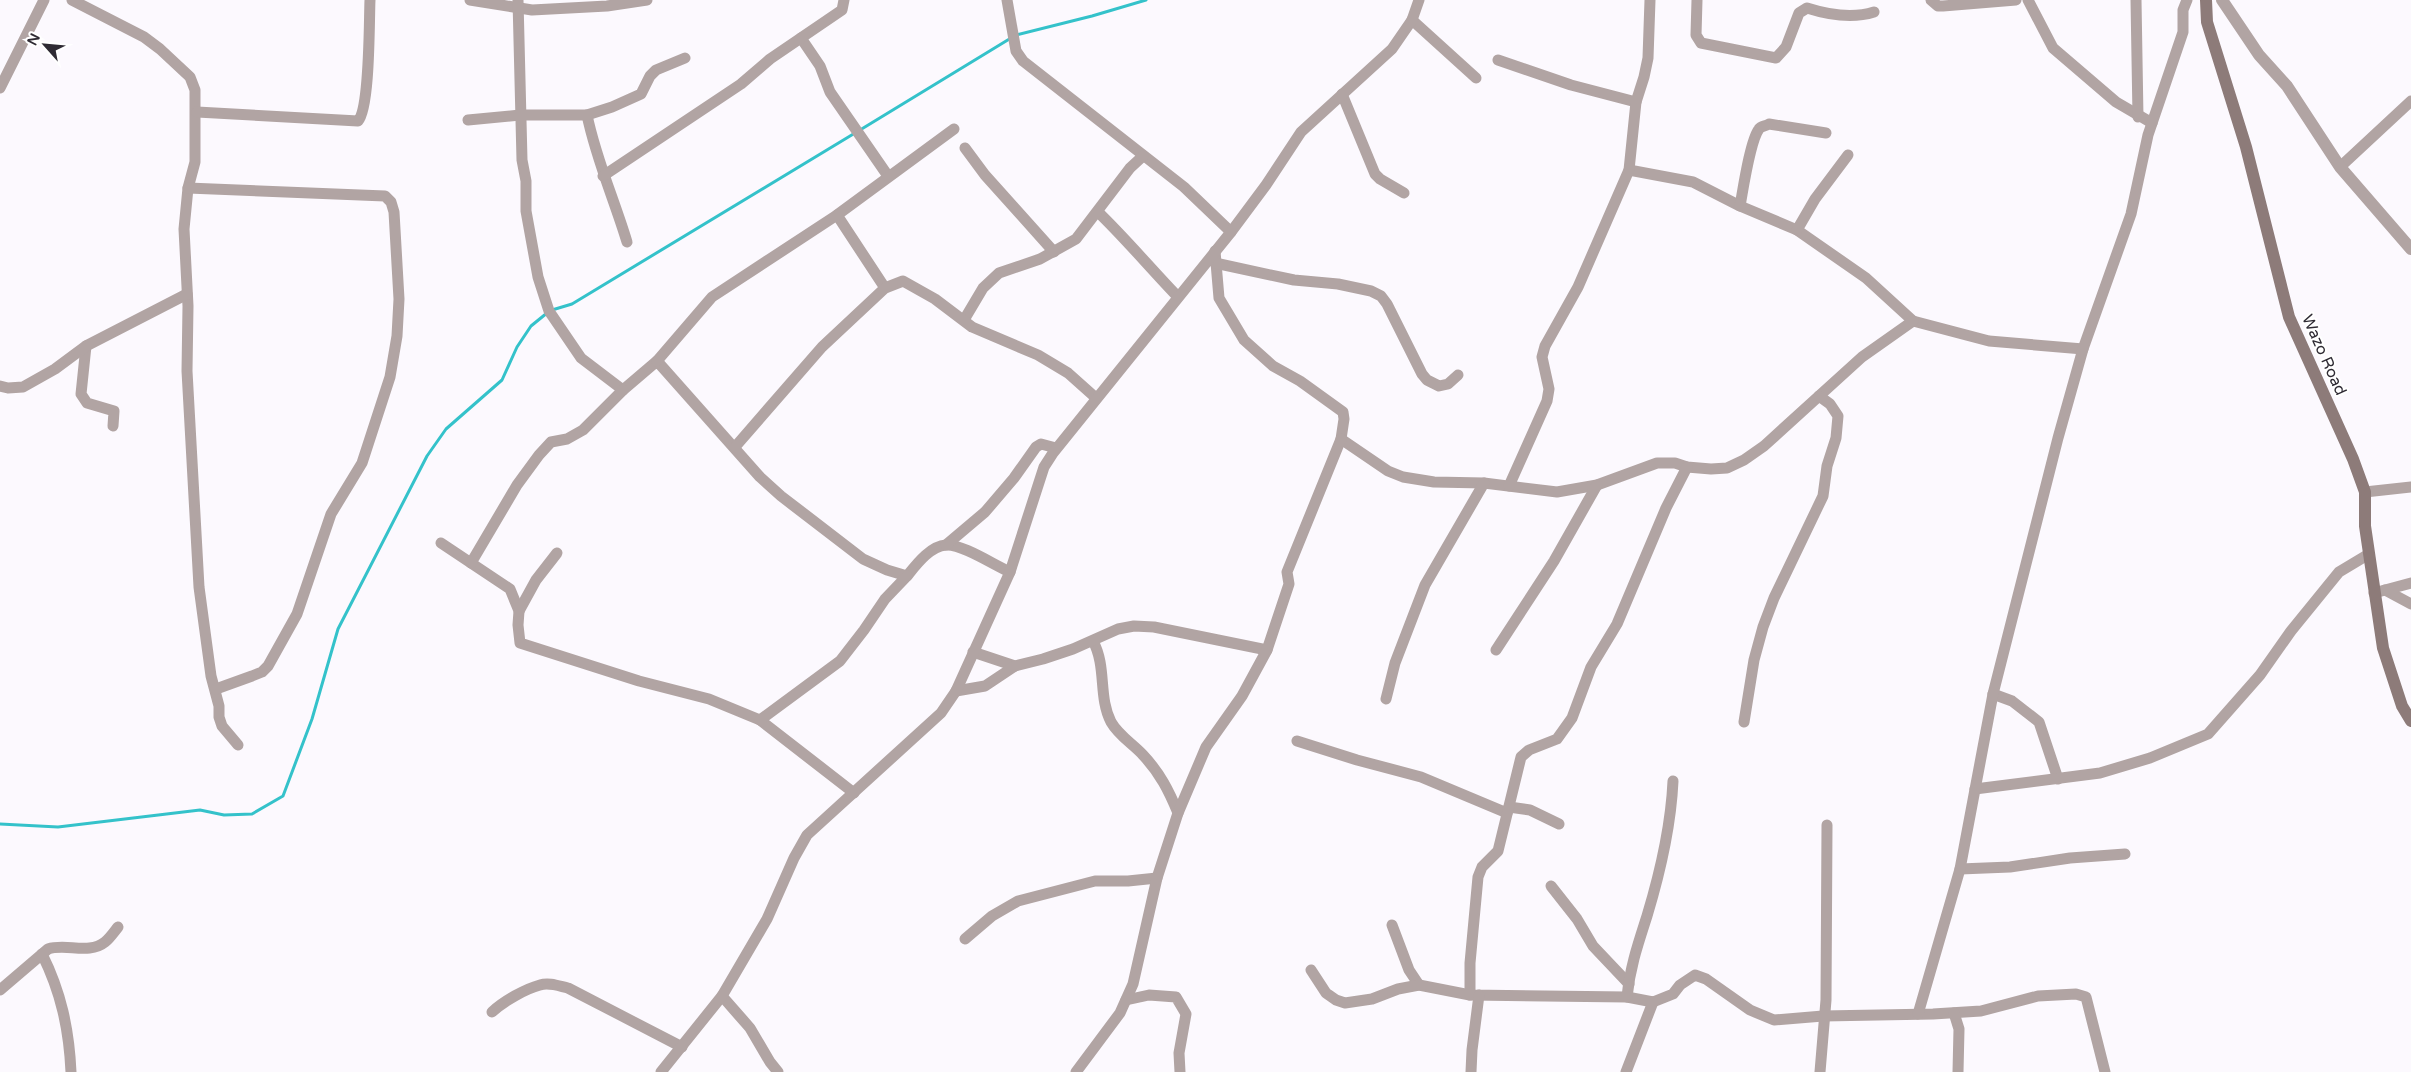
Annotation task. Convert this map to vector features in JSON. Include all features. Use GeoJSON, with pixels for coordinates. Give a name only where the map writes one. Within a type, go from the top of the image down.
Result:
{"type":"FeatureCollection","features":[{"type":"Feature","properties":{"kind":"main road","name":"Wazo Road"},"geometry":{"type":"LineString","coordinates":[[2206,0],[2207,22],[2246,147],[2289,317],[2353,459],[2365,492],[2365,526],[2369,554],[2379,591],[2383,648],[2402,706],[2411,721]]}},
{"type":"Feature","properties":{"kind":"street"},"geometry":{"type":"LineString","coordinates":[[0,88],[44,0]]}},
{"type":"Feature","properties":{"kind":"street"},"geometry":{"type":"LineString","coordinates":[[72,0],[144,38],[172,59],[190,76],[195,90],[197,112],[195,162],[188,188],[184,229],[187,294],[187,371],[199,587],[211,676],[216,689],[222,726],[238,745]]}},
{"type":"Feature","properties":{"kind":"street"},"geometry":{"type":"LineString","coordinates":[[197,112],[358,121],[362,114],[367,86],[370,0]]}},
{"type":"Feature","properties":{"kind":"street"},"geometry":{"type":"LineString","coordinates":[[470,0],[518,3],[532,10],[607,6],[647,0]]}},
{"type":"Feature","properties":{"kind":"street"},"geometry":{"type":"LineString","coordinates":[[603,176],[681,126],[713,101],[741,84],[770,59],[842,10],[845,4],[844,0]]}},
{"type":"Feature","properties":{"kind":"street"},"geometry":{"type":"LineString","coordinates":[[1007,0],[1016,51],[1023,61],[1184,186],[1231,232]]}},
{"type":"Feature","properties":{"kind":"street"},"geometry":{"type":"LineString","coordinates":[[661,1072],[722,996],[767,919],[794,858],[807,835],[941,713],[956,691],[1010,572],[1044,467],[1056,448],[1178,298],[1215,257],[1301,132],[1392,49],[1412,20],[1419,0]]}},
{"type":"Feature","properties":{"kind":"street"},"geometry":{"type":"LineString","coordinates":[[1509,486],[1547,401],[1549,390],[1542,357],[1546,346],[1578,286],[1629,170],[1636,102],[1648,58],[1650,0]]}},
{"type":"Feature","properties":{"kind":"street"},"geometry":{"type":"LineString","coordinates":[[1697,0],[1696,35],[1701,43],[1776,58],[1786,47],[1798,13],[1807,8],[1821,12],[1858,17],[1874,12]]}},
{"type":"Feature","properties":{"kind":"street"},"geometry":{"type":"LineString","coordinates":[[1931,0],[1938,6],[2016,0]]}},
{"type":"Feature","properties":{"kind":"street"},"geometry":{"type":"LineString","coordinates":[[2028,0],[2053,48],[2095,86],[2138,117],[2152,123]]}},
{"type":"Feature","properties":{"kind":"street"},"geometry":{"type":"LineString","coordinates":[[2136,0],[2138,117]]}},
{"type":"Feature","properties":{"kind":"street"},"geometry":{"type":"LineString","coordinates":[[1918,1014],[1960,869],[1993,694],[2058,438],[2083,349],[2131,214],[2152,123],[2183,32],[2183,10],[2187,0]]}},
{"type":"Feature","properties":{"kind":"street"},"geometry":{"type":"LineString","coordinates":[[2222,0],[2259,55],[2287,86],[2340,167],[2411,249]]}},
{"type":"Feature","properties":{"kind":"street"},"geometry":{"type":"LineString","coordinates":[[518,3],[520,115],[530,236],[538,277],[549,311],[581,358],[623,390]]}},
{"type":"Feature","properties":{"kind":"street"},"geometry":{"type":"LineString","coordinates":[[1412,20],[1476,78]]}},
{"type":"Feature","properties":{"kind":"street"},"geometry":{"type":"LineString","coordinates":[[801,38],[820,66],[830,92],[888,176]]}},
{"type":"Feature","properties":{"kind":"street"},"geometry":{"type":"LineString","coordinates":[[468,120],[520,115],[587,115],[612,107],[641,94],[650,76],[656,70],[685,58]]}},
{"type":"Feature","properties":{"kind":"street"},"geometry":{"type":"LineString","coordinates":[[1498,60],[1579,88],[1636,102]]}},
{"type":"Feature","properties":{"kind":"street"},"geometry":{"type":"LineString","coordinates":[[1342,94],[1376,174],[1380,179],[1404,193]]}},
{"type":"Feature","properties":{"kind":"street"},"geometry":{"type":"LineString","coordinates":[[2340,167],[2411,101]]}},
{"type":"Feature","properties":{"kind":"street"},"geometry":{"type":"LineString","coordinates":[[587,115],[603,176],[614,197],[627,242]]}},
{"type":"Feature","properties":{"kind":"street"},"geometry":{"type":"LineString","coordinates":[[1740,206],[1751,155],[1758,130],[1761,127],[1770,124],[1826,134]]}},
{"type":"Feature","properties":{"kind":"street"},"geometry":{"type":"LineString","coordinates":[[471,563],[517,485],[551,442],[567,439],[583,430],[623,390],[657,361],[712,298],[837,215],[954,129]]}},
{"type":"Feature","properties":{"kind":"street"},"geometry":{"type":"LineString","coordinates":[[964,148],[985,175],[1054,252]]}},
{"type":"Feature","properties":{"kind":"street"},"geometry":{"type":"LineString","coordinates":[[1797,230],[1815,199],[1848,155]]}},
{"type":"Feature","properties":{"kind":"street"},"geometry":{"type":"LineString","coordinates":[[964,320],[982,288],[998,272],[1030,263],[1076,239],[1130,168],[1143,156]]}},
{"type":"Feature","properties":{"kind":"street"},"geometry":{"type":"LineString","coordinates":[[1629,170],[1693,182],[1740,206],[1797,230],[1866,278],[1912,321],[1989,341],[2083,349]]}},
{"type":"Feature","properties":{"kind":"street"},"geometry":{"type":"LineString","coordinates":[[188,188],[385,196],[391,202],[394,212],[400,299],[397,336],[390,377],[368,450],[326,526],[298,614],[268,666],[262,672],[216,689]]}},
{"type":"Feature","properties":{"kind":"street"},"geometry":{"type":"LineString","coordinates":[[1098,212],[1126,239],[1146,264],[1178,298]]}},
{"type":"Feature","properties":{"kind":"street"},"geometry":{"type":"LineString","coordinates":[[837,215],[885,288]]}},
{"type":"Feature","properties":{"kind":"street"},"geometry":{"type":"LineString","coordinates":[[1215,257],[1294,280],[1338,284],[1371,291],[1381,296],[1386,304],[1414,361],[1426,380],[1439,386],[1448,384],[1458,375]]}},
{"type":"Feature","properties":{"kind":"street"},"geometry":{"type":"LineString","coordinates":[[1076,1072],[1114,1021],[1134,984],[1157,878],[1178,813],[1206,747],[1242,696],[1267,650],[1289,584],[1287,572],[1341,439],[1344,419],[1343,412],[1300,381],[1273,366],[1244,340],[1218,298],[1215,257]]}},
{"type":"Feature","properties":{"kind":"street"},"geometry":{"type":"LineString","coordinates":[[735,447],[822,347],[885,288],[903,281],[935,299],[984,334],[1038,355],[1068,373],[1096,398]]}},
{"type":"Feature","properties":{"kind":"street"},"geometry":{"type":"LineString","coordinates":[[0,386],[8,388],[23,387],[54,369],[86,346],[187,294]]}},
{"type":"Feature","properties":{"kind":"street"},"geometry":{"type":"LineString","coordinates":[[1341,439],[1374,463],[1403,477],[1434,482],[1484,483],[1557,492],[1597,485],[1657,463],[1675,463],[1687,467],[1727,468],[1744,460],[1764,446],[1862,357],[1912,321]]}},
{"type":"Feature","properties":{"kind":"street"},"geometry":{"type":"LineString","coordinates":[[86,346],[81,394],[87,403],[114,411],[113,426]]}},
{"type":"Feature","properties":{"kind":"street"},"geometry":{"type":"LineString","coordinates":[[657,361],[760,477],[781,496],[863,558],[887,570],[907,576]]}},
{"type":"Feature","properties":{"kind":"street"},"geometry":{"type":"LineString","coordinates":[[1744,722],[1754,660],[1763,627],[1774,598],[1824,496],[1827,466],[1836,438],[1838,416],[1830,404],[1819,396]]}},
{"type":"Feature","properties":{"kind":"street"},"geometry":{"type":"LineString","coordinates":[[760,720],[840,661],[885,599],[934,550],[946,545],[985,512],[1014,478],[1036,446],[1041,444],[1056,448]]}},
{"type":"Feature","properties":{"kind":"street"},"geometry":{"type":"LineString","coordinates":[[1473,1072],[1474,995],[1470,963],[1478,877],[1482,867],[1498,852],[1521,757],[1529,750],[1557,739],[1572,718],[1591,666],[1617,624],[1666,508],[1687,467]]}},
{"type":"Feature","properties":{"kind":"street"},"geometry":{"type":"LineString","coordinates":[[1386,699],[1395,663],[1426,585],[1484,483]]}},
{"type":"Feature","properties":{"kind":"street"},"geometry":{"type":"LineString","coordinates":[[1496,650],[1554,561],[1597,485]]}},
{"type":"Feature","properties":{"kind":"street"},"geometry":{"type":"LineString","coordinates":[[2365,492],[2411,487]]}},
{"type":"Feature","properties":{"kind":"street"},"geometry":{"type":"LineString","coordinates":[[441,542],[507,585],[514,594],[519,611],[520,643],[639,681],[709,699],[760,720],[854,793]]}},
{"type":"Feature","properties":{"kind":"street"},"geometry":{"type":"LineString","coordinates":[[946,545],[959,547],[1010,572]]}},
{"type":"Feature","properties":{"kind":"street"},"geometry":{"type":"LineString","coordinates":[[519,611],[536,580],[557,553]]}},
{"type":"Feature","properties":{"kind":"street"},"geometry":{"type":"LineString","coordinates":[[1975,789],[2100,773],[2150,758],[2208,734],[2260,675],[2291,631],[2339,572],[2369,554]]}},
{"type":"Feature","properties":{"kind":"street"},"geometry":{"type":"LineString","coordinates":[[2379,591],[2411,582]]}},
{"type":"Feature","properties":{"kind":"street"},"geometry":{"type":"LineString","coordinates":[[2379,591],[2411,604]]}},
{"type":"Feature","properties":{"kind":"street"},"geometry":{"type":"LineString","coordinates":[[956,691],[985,686],[1015,666],[1044,659],[1093,641],[1118,629],[1134,626],[1154,627],[1267,650]]}},
{"type":"Feature","properties":{"kind":"street"},"geometry":{"type":"LineString","coordinates":[[1093,641],[1101,659],[1105,707],[1111,722],[1118,732],[1142,754],[1161,777],[1178,813]]}},
{"type":"Feature","properties":{"kind":"street"},"geometry":{"type":"LineString","coordinates":[[973,652],[1015,666]]}},
{"type":"Feature","properties":{"kind":"street"},"geometry":{"type":"LineString","coordinates":[[1993,694],[2012,701],[2039,722],[2058,778]]}},
{"type":"Feature","properties":{"kind":"street"},"geometry":{"type":"LineString","coordinates":[[1296,741],[1421,777],[1508,810],[1530,810],[1559,824]]}},
{"type":"Feature","properties":{"kind":"street"},"geometry":{"type":"LineString","coordinates":[[1627,997],[1630,968],[1646,916],[1668,824],[1673,781]]}},
{"type":"Feature","properties":{"kind":"street"},"geometry":{"type":"LineString","coordinates":[[1820,1072],[1823,1016],[1826,1000],[1827,825]]}},
{"type":"Feature","properties":{"kind":"street"},"geometry":{"type":"LineString","coordinates":[[1960,869],[2010,867],[2070,858],[2125,854]]}},
{"type":"Feature","properties":{"kind":"street"},"geometry":{"type":"LineString","coordinates":[[965,939],[992,916],[1018,901],[1095,881],[1128,881],[1157,878]]}},
{"type":"Feature","properties":{"kind":"street"},"geometry":{"type":"LineString","coordinates":[[1551,886],[1577,919],[1592,946],[1628,984]]}},
{"type":"Feature","properties":{"kind":"street"},"geometry":{"type":"LineString","coordinates":[[1392,924],[1409,970],[1419,985]]}},
{"type":"Feature","properties":{"kind":"street"},"geometry":{"type":"LineString","coordinates":[[0,990],[42,954],[55,946],[92,948],[104,942],[118,927]]}},
{"type":"Feature","properties":{"kind":"street"},"geometry":{"type":"LineString","coordinates":[[42,954],[55,979],[61,999],[67,1025],[70,1072]]}},
{"type":"Feature","properties":{"kind":"street"},"geometry":{"type":"LineString","coordinates":[[1311,970],[1326,993],[1336,1000],[1345,1003],[1372,999],[1398,989],[1419,985],[1474,995],[1627,997],[1653,1002],[1673,994],[1680,985],[1694,975],[1706,979],[1750,1010],[1774,1020],[1823,1016],[1981,1011],[2038,996],[2076,994],[2086,997],[2105,1072]]}},
{"type":"Feature","properties":{"kind":"street"},"geometry":{"type":"LineString","coordinates":[[492,1012],[500,1005],[527,991],[540,985],[551,984],[568,988],[682,1047]]}},
{"type":"Feature","properties":{"kind":"street"},"geometry":{"type":"LineString","coordinates":[[1126,1000],[1148,995],[1176,997],[1182,1004],[1186,1014],[1179,1053],[1180,1072]]}},
{"type":"Feature","properties":{"kind":"street"},"geometry":{"type":"LineString","coordinates":[[722,996],[750,1028],[778,1072]]}},
{"type":"Feature","properties":{"kind":"street"},"geometry":{"type":"LineString","coordinates":[[1626,1072],[1653,1002]]}},
{"type":"Feature","properties":{"kind":"street"},"geometry":{"type":"LineString","coordinates":[[1954,1013],[1959,1030],[1958,1072]]}},
{"type":"Feature","properties":{"kind":"waterway"},"geometry":{"type":"LineString","coordinates":[[1016,35],[1146,0]]}},
{"type":"Feature","properties":{"kind":"waterway"},"geometry":{"type":"LineString","coordinates":[[860,130],[1011,38]]}},
{"type":"Feature","properties":{"kind":"waterway"},"geometry":{"type":"LineString","coordinates":[[552,310],[572,304],[855,133]]}},
{"type":"Feature","properties":{"kind":"waterway"},"geometry":{"type":"LineString","coordinates":[[0,824],[58,827],[200,810],[224,815],[252,814],[283,796],[312,719],[338,629],[427,456],[446,429],[502,380],[517,347],[531,326],[547,313]]}}]}
